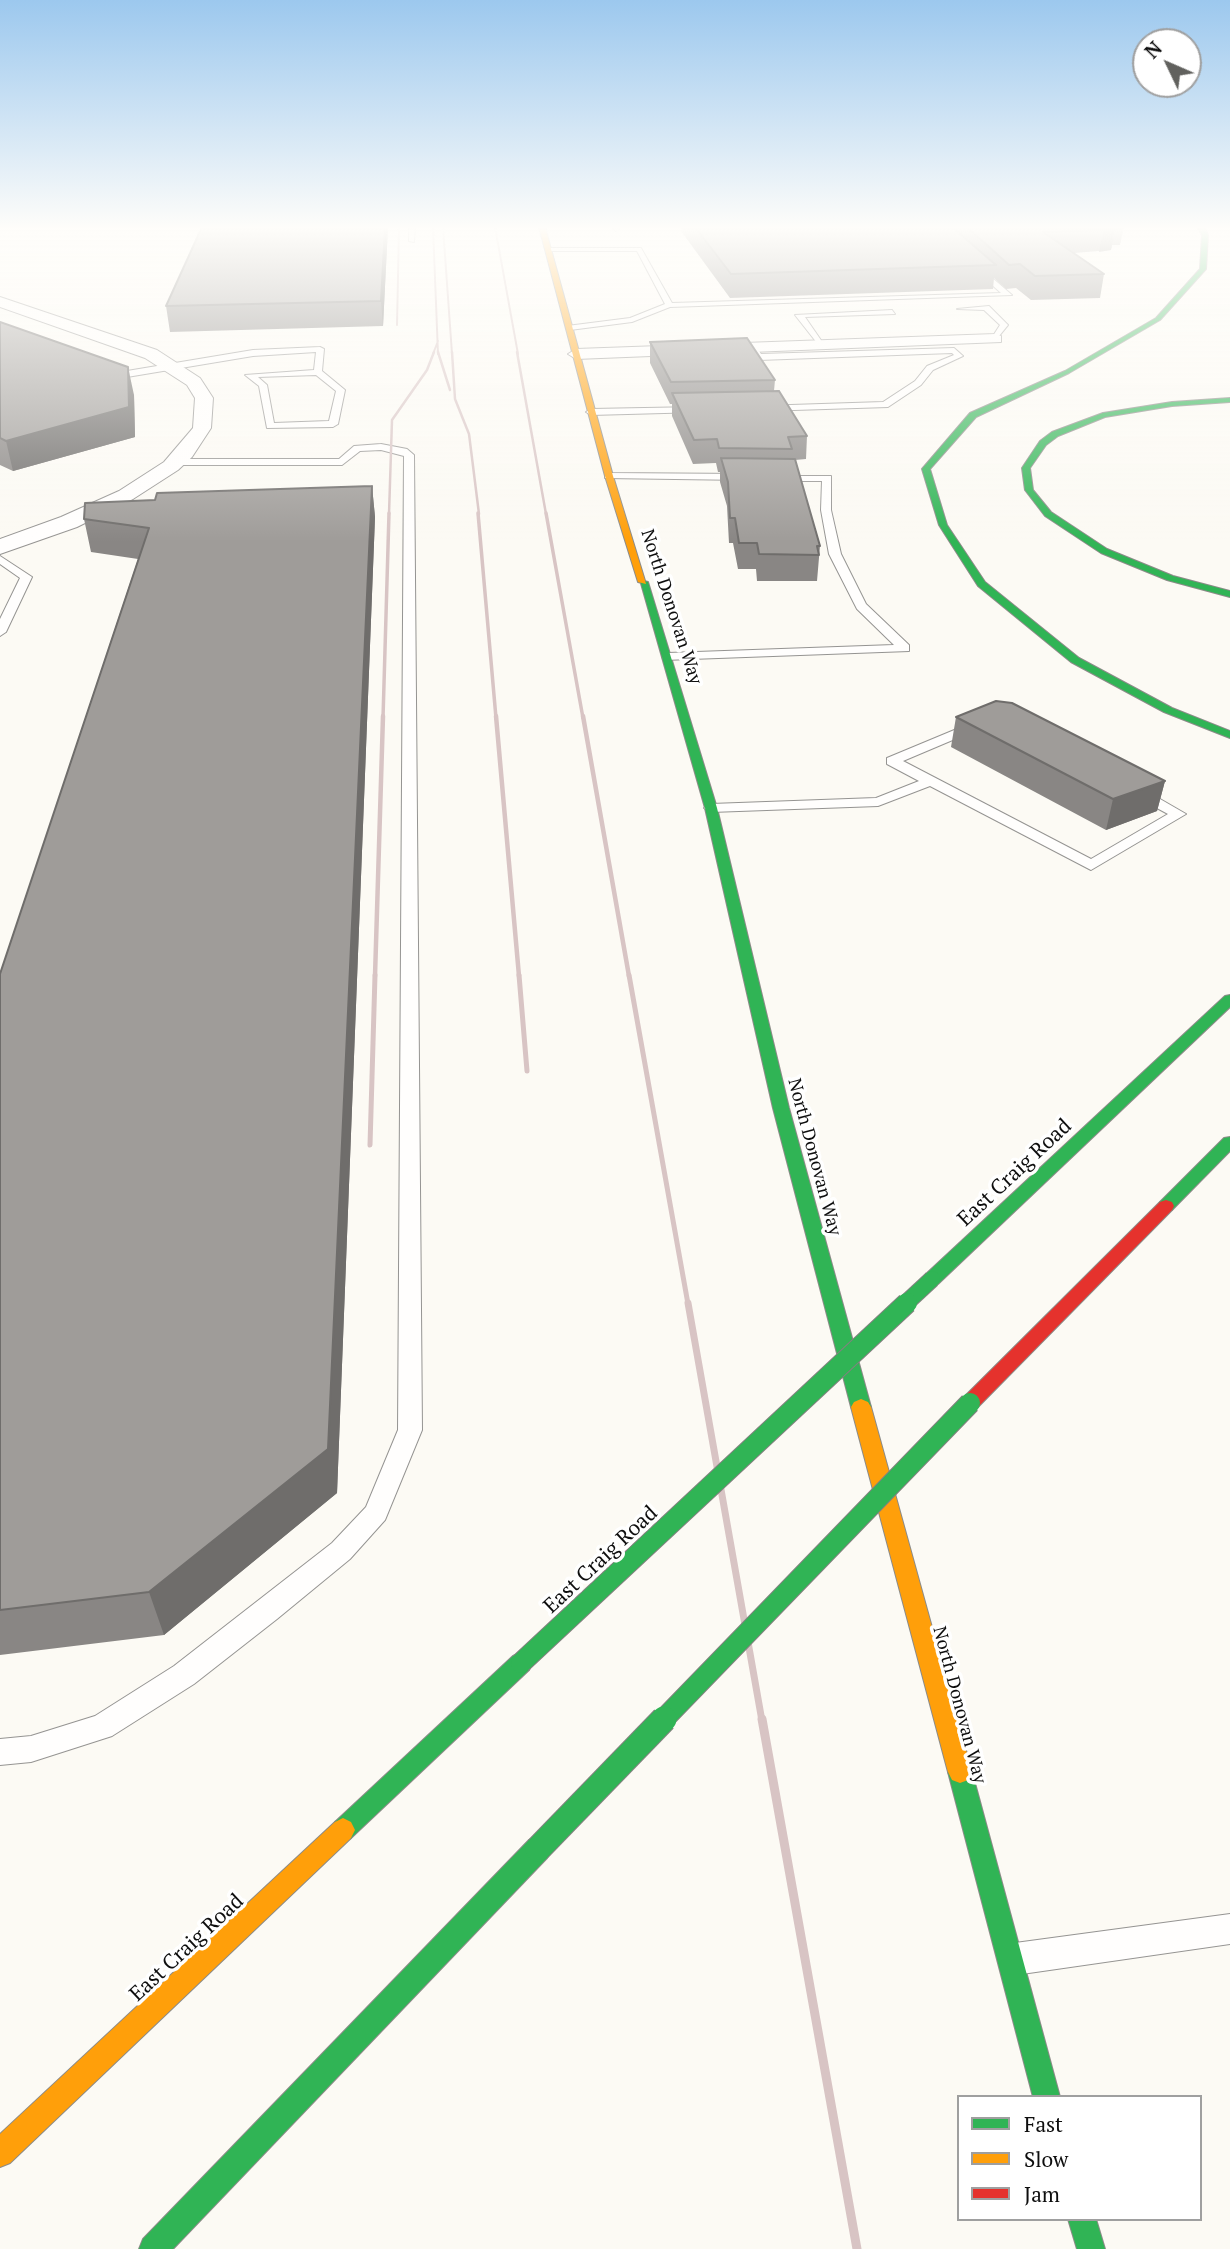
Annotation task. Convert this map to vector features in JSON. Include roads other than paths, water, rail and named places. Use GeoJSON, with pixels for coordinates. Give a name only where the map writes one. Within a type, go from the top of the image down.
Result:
{"type":"FeatureCollection","features":[{"type":"Feature","properties":{"kind":"main road","name":"North Donovan Way"},"geometry":{"type":"LineString","coordinates":[[571,332],[609,476],[668,657],[711,808],[781,1108],[1007,1960],[1046,2095]]}},
{"type":"Feature","properties":{"kind":"main road"},"geometry":{"type":"LineString","coordinates":[[1136,332],[1067,372],[973,415],[926,470],[943,525],[981,584],[1075,660],[1168,710],[1230,735]]}},
{"type":"Feature","properties":{"kind":"main road"},"geometry":{"type":"LineString","coordinates":[[1230,400],[1172,404],[1103,415],[1055,434],[1043,443],[1026,468],[1030,490],[1048,514],[1104,551],[1170,578],[1230,594]]}},
{"type":"Feature","properties":{"kind":"main road","name":"East Craig Road"},"geometry":{"type":"LineString","coordinates":[[0,2153],[1230,999]]}},
{"type":"Feature","properties":{"kind":"main road"},"geometry":{"type":"LineString","coordinates":[[153,2249],[970,1403],[1230,1142]]}},
{"type":"Feature","properties":{"kind":"main road"},"geometry":{"type":"LineString","coordinates":[[1083,2221],[1090,2249]]}},
{"type":"Feature","properties":{"kind":"street"},"geometry":{"type":"LineString","coordinates":[[0,547],[69,523],[126,495],[175,462],[202,428],[204,398],[194,382],[151,354],[87,332]]}},
{"type":"Feature","properties":{"kind":"street"},"geometry":{"type":"LineString","coordinates":[[576,354],[995,339]]}},
{"type":"Feature","properties":{"kind":"lane"},"geometry":{"type":"LineString","coordinates":[[811,332],[821,346]]}},
{"type":"Feature","properties":{"kind":"lane"},"geometry":{"type":"LineString","coordinates":[[995,339],[1000,332]]}},
{"type":"Feature","properties":{"kind":"lane"},"geometry":{"type":"LineString","coordinates":[[747,408],[885,404],[918,383],[930,368],[959,356],[954,351],[759,357],[753,348]]}},
{"type":"Feature","properties":{"kind":"lane"},"geometry":{"type":"LineString","coordinates":[[100,363],[116,373],[127,374],[253,353],[320,349],[318,372]]}},
{"type":"Feature","properties":{"kind":"lane"},"geometry":{"type":"LineString","coordinates":[[318,372],[341,390],[333,424],[270,426],[263,385],[249,375],[318,372]]}},
{"type":"Feature","properties":{"kind":"lane"},"geometry":{"type":"LineString","coordinates":[[591,412],[707,409]]}},
{"type":"Feature","properties":{"kind":"lane"},"geometry":{"type":"LineString","coordinates":[[0,1752],[31,1749],[102,1727],[184,1675],[268,1611],[341,1551],[376,1513],[410,1430],[409,455],[404,451],[381,447],[357,448],[342,462],[175,462]]}},
{"type":"Feature","properties":{"kind":"lane"},"geometry":{"type":"LineString","coordinates":[[609,476],[827,478],[826,510],[835,554],[861,606],[905,648],[668,657]]}},
{"type":"Feature","properties":{"kind":"lane"},"geometry":{"type":"LineString","coordinates":[[0,559],[26,577],[0,632]]}},
{"type":"Feature","properties":{"kind":"lane"},"geometry":{"type":"LineString","coordinates":[[995,717],[892,761],[1091,865],[1179,814],[1118,782]]}},
{"type":"Feature","properties":{"kind":"lane"},"geometry":{"type":"LineString","coordinates":[[711,808],[878,802],[931,781]]}},
{"type":"Feature","properties":{"kind":"lane"},"geometry":{"type":"LineString","coordinates":[[1007,1960],[1230,1928]]}},
{"type":"Feature","properties":{"kind":"railway"},"geometry":{"type":"LineString","coordinates":[[437,332],[438,342]]}},
{"type":"Feature","properties":{"kind":"railway"},"geometry":{"type":"LineString","coordinates":[[450,332],[452,354]]}},
{"type":"Feature","properties":{"kind":"railway"},"geometry":{"type":"LineString","coordinates":[[514,332],[518,354]]}},
{"type":"Feature","properties":{"kind":"railway"},"geometry":{"type":"LineString","coordinates":[[433,354],[438,342]]}},
{"type":"Feature","properties":{"kind":"railway"},"geometry":{"type":"LineString","coordinates":[[438,342],[438,354]]}},
{"type":"Feature","properties":{"kind":"railway"},"geometry":{"type":"LineString","coordinates":[[389,514],[392,420],[427,370],[434,352]]}},
{"type":"Feature","properties":{"kind":"railway"},"geometry":{"type":"LineString","coordinates":[[438,352],[450,390]]}},
{"type":"Feature","properties":{"kind":"railway"},"geometry":{"type":"LineString","coordinates":[[452,352],[455,399],[469,434],[479,514]]}},
{"type":"Feature","properties":{"kind":"railway"},"geometry":{"type":"LineString","coordinates":[[517,352],[546,514]]}},
{"type":"Feature","properties":{"kind":"railway"},"geometry":{"type":"LineString","coordinates":[[383,718],[389,513]]}},
{"type":"Feature","properties":{"kind":"railway"},"geometry":{"type":"LineString","coordinates":[[478,513],[496,718]]}},
{"type":"Feature","properties":{"kind":"railway"},"geometry":{"type":"LineString","coordinates":[[546,513],[583,718]]}},
{"type":"Feature","properties":{"kind":"railway"},"geometry":{"type":"LineString","coordinates":[[375,976],[383,716]]}},
{"type":"Feature","properties":{"kind":"railway"},"geometry":{"type":"LineString","coordinates":[[496,716],[519,976]]}},
{"type":"Feature","properties":{"kind":"railway"},"geometry":{"type":"LineString","coordinates":[[583,716],[629,976]]}},
{"type":"Feature","properties":{"kind":"railway"},"geometry":{"type":"LineString","coordinates":[[370,1145],[375,975]]}},
{"type":"Feature","properties":{"kind":"railway"},"geometry":{"type":"LineString","coordinates":[[519,975],[527,1071]]}},
{"type":"Feature","properties":{"kind":"railway"},"geometry":{"type":"LineString","coordinates":[[629,975],[688,1304]]}},
{"type":"Feature","properties":{"kind":"railway"},"geometry":{"type":"LineString","coordinates":[[688,1303],[762,1721]]}},
{"type":"Feature","properties":{"kind":"railway"},"geometry":{"type":"LineString","coordinates":[[762,1719],[857,2249]]}}]}
